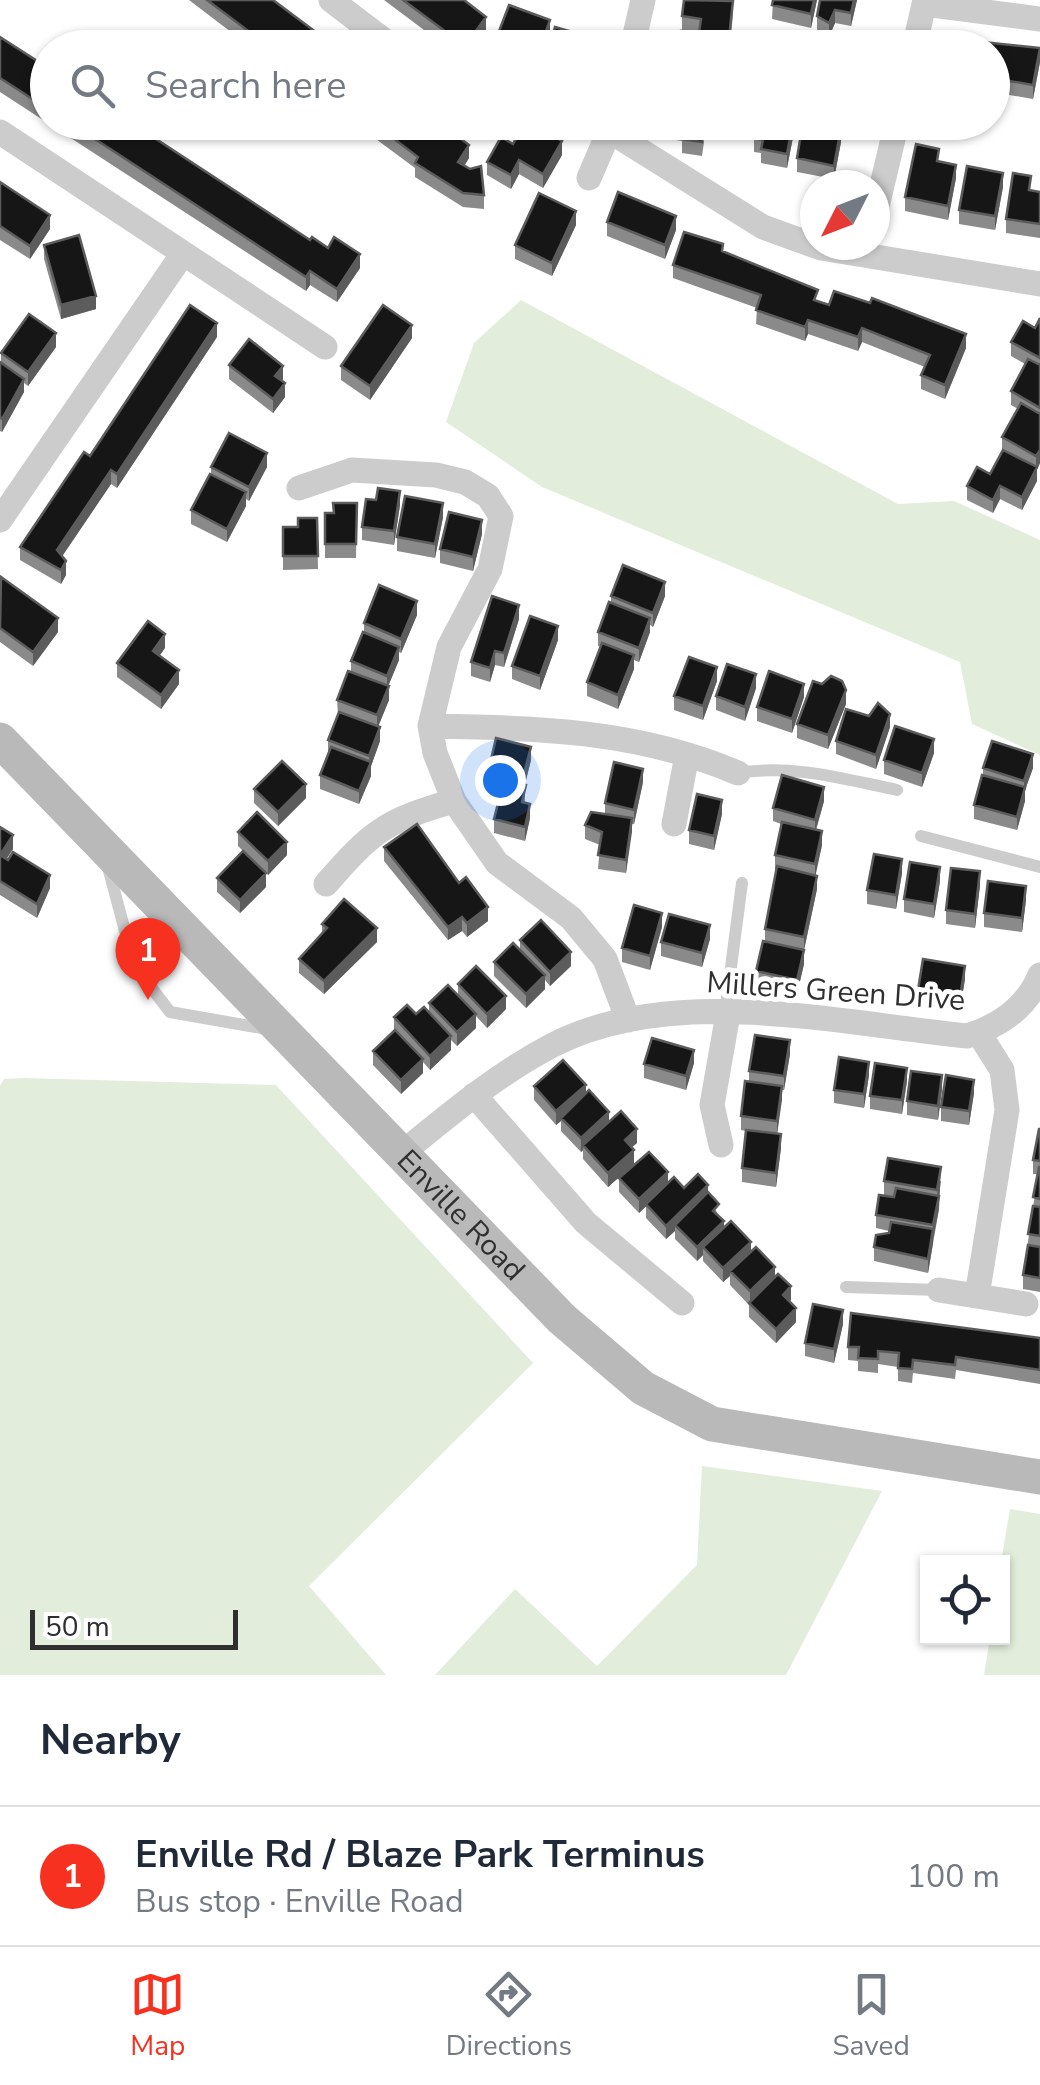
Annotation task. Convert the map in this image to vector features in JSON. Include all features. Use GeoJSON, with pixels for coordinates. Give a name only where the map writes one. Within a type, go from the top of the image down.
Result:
{"type":"FeatureCollection","features":[{"type":"Feature","properties":{"kind":"street"},"geometry":{"type":"LineString","coordinates":[[331,0],[370,30]]}},
{"type":"Feature","properties":{"kind":"street"},"geometry":{"type":"LineString","coordinates":[[636,30],[643,0]]}},
{"type":"Feature","properties":{"kind":"street"},"geometry":{"type":"LineString","coordinates":[[918,30],[924,2],[1040,19]]}},
{"type":"Feature","properties":{"kind":"street"},"geometry":{"type":"LineString","coordinates":[[0,132],[182,256],[325,347]]}},
{"type":"Feature","properties":{"kind":"street"},"geometry":{"type":"LineString","coordinates":[[589,178],[606,140]]}},
{"type":"Feature","properties":{"kind":"street"},"geometry":{"type":"LineString","coordinates":[[632,140],[763,227],[800,236]]}},
{"type":"Feature","properties":{"kind":"street"},"geometry":{"type":"LineString","coordinates":[[885,170],[892,140]]}},
{"type":"Feature","properties":{"kind":"street"},"geometry":{"type":"LineString","coordinates":[[0,520],[182,256]]}},
{"type":"Feature","properties":{"kind":"street"},"geometry":{"type":"LineString","coordinates":[[890,256],[1040,284]]}},
{"type":"Feature","properties":{"kind":"street"},"geometry":{"type":"LineString","coordinates":[[299,488],[352,470],[436,475],[465,482],[488,496],[501,516],[490,568],[448,647],[430,726],[442,780],[497,864],[572,918],[605,959],[628,1020]]}},
{"type":"Feature","properties":{"kind":"street"},"geometry":{"type":"LineString","coordinates":[[430,726],[570,729],[687,755],[738,773]]}},
{"type":"Feature","properties":{"kind":"street","name":"Enville Road"},"geometry":{"type":"LineString","coordinates":[[0,740],[562,1319],[643,1388],[712,1424],[782,1439],[1040,1477]]}},
{"type":"Feature","properties":{"kind":"street"},"geometry":{"type":"LineString","coordinates":[[674,824],[687,755]]}},
{"type":"Feature","properties":{"kind":"street"},"geometry":{"type":"LineString","coordinates":[[326,884],[370,834],[408,814],[454,801]]}},
{"type":"Feature","properties":{"kind":"street","name":"Millers Green Drive"},"geometry":{"type":"LineString","coordinates":[[402,1153],[474,1095],[553,1045],[605,1024],[727,1014],[789,1014],[967,1036],[995,1027],[1032,995],[1040,975]]}},
{"type":"Feature","properties":{"kind":"street"},"geometry":{"type":"LineString","coordinates":[[721,1145],[712,1105],[727,1014]]}},
{"type":"Feature","properties":{"kind":"street"},"geometry":{"type":"LineString","coordinates":[[977,1296],[1007,1110],[1002,1070],[978,1032]]}},
{"type":"Feature","properties":{"kind":"street"},"geometry":{"type":"LineString","coordinates":[[474,1095],[586,1222],[682,1303]]}},
{"type":"Feature","properties":{"kind":"street"},"geometry":{"type":"LineString","coordinates":[[939,1290],[1033,1306]]}},
{"type":"Feature","properties":{"kind":"lane"},"geometry":{"type":"LineString","coordinates":[[738,773],[763,769],[810,772],[896,790]]}},
{"type":"Feature","properties":{"kind":"lane"},"geometry":{"type":"LineString","coordinates":[[922,836],[1040,868]]}},
{"type":"Feature","properties":{"kind":"lane"},"geometry":{"type":"LineString","coordinates":[[97,843],[108,868],[134,965],[170,1012],[280,1031]]}},
{"type":"Feature","properties":{"kind":"lane"},"geometry":{"type":"LineString","coordinates":[[727,1014],[742,883]]}},
{"type":"Feature","properties":{"kind":"lane"},"geometry":{"type":"LineString","coordinates":[[846,1287],[939,1290]]}},
{"type":"Feature","properties":{"kind":"green space"},"geometry":{"type":"Polygon","coordinates":[[[521,300],[898,504],[954,501],[1040,540],[1040,755],[972,724],[960,662],[542,487],[446,422],[474,343],[521,300]]]}},
{"type":"Feature","properties":{"kind":"green space"},"geometry":{"type":"Polygon","coordinates":[[[4,1079],[276,1085],[533,1363],[309,1586],[386,1675],[0,1675],[0,1086],[4,1079]]]}},
{"type":"Feature","properties":{"kind":"green space"},"geometry":{"type":"Polygon","coordinates":[[[702,1466],[882,1491],[786,1675],[435,1675],[515,1589],[597,1666],[697,1565],[702,1466]]]}},
{"type":"Feature","properties":{"kind":"green space"},"geometry":{"type":"Polygon","coordinates":[[[1010,1509],[1040,1514],[1040,1675],[984,1675],[989,1645],[1010,1645],[1010,1555],[1002,1555],[1010,1509]]]}},
{"type":"Feature","properties":{"kind":"building"},"geometry":{"type":"Polygon","coordinates":[[[207,0],[273,0],[313,30],[247,30],[207,0]]]}},
{"type":"Feature","properties":{"kind":"building"},"geometry":{"type":"Polygon","coordinates":[[[403,0],[464,0],[486,17],[477,30],[443,30],[403,0]]]}},
{"type":"Feature","properties":{"kind":"building"},"geometry":{"type":"Polygon","coordinates":[[[684,0],[733,1],[730,30],[699,30],[701,19],[682,16],[684,0]]]}},
{"type":"Feature","properties":{"kind":"building"},"geometry":{"type":"Polygon","coordinates":[[[773,0],[814,0],[811,14],[772,5],[773,0]]]}},
{"type":"Feature","properties":{"kind":"building"},"geometry":{"type":"Polygon","coordinates":[[[820,0],[854,0],[851,13],[835,10],[829,23],[817,16],[820,0]]]}},
{"type":"Feature","properties":{"kind":"building"},"geometry":{"type":"Polygon","coordinates":[[[509,5],[550,20],[546,30],[500,30],[509,5]]]}},
{"type":"Feature","properties":{"kind":"building"},"geometry":{"type":"Polygon","coordinates":[[[0,37],[30,56],[30,97],[0,78],[0,37]]]}},
{"type":"Feature","properties":{"kind":"building"},"geometry":{"type":"Polygon","coordinates":[[[1010,45],[1040,48],[1033,85],[1010,81],[1010,45]]]}},
{"type":"Feature","properties":{"kind":"building"},"geometry":{"type":"Polygon","coordinates":[[[97,140],[157,140],[310,240],[312,237],[328,248],[334,237],[360,254],[337,289],[310,271],[306,277],[97,140]]]}},
{"type":"Feature","properties":{"kind":"building"},"geometry":{"type":"Polygon","coordinates":[[[396,140],[462,140],[469,145],[458,162],[470,169],[481,166],[484,195],[463,193],[415,163],[418,157],[396,140]]]}},
{"type":"Feature","properties":{"kind":"building"},"geometry":{"type":"Polygon","coordinates":[[[499,140],[513,144],[515,140],[562,141],[543,174],[519,160],[511,175],[487,162],[499,140]]]}},
{"type":"Feature","properties":{"kind":"building"},"geometry":{"type":"Polygon","coordinates":[[[763,140],[790,140],[787,154],[761,149],[763,140]]]}},
{"type":"Feature","properties":{"kind":"building"},"geometry":{"type":"Polygon","coordinates":[[[800,140],[839,140],[834,166],[797,158],[800,140]]]}},
{"type":"Feature","properties":{"kind":"building"},"geometry":{"type":"Polygon","coordinates":[[[916,144],[939,149],[937,161],[956,165],[948,206],[905,197],[916,144]]]}},
{"type":"Feature","properties":{"kind":"building"},"geometry":{"type":"Polygon","coordinates":[[[967,166],[1003,173],[995,216],[959,210],[967,166]]]}},
{"type":"Feature","properties":{"kind":"building"},"geometry":{"type":"Polygon","coordinates":[[[1013,173],[1031,176],[1029,190],[1040,192],[1040,224],[1006,219],[1013,173]]]}},
{"type":"Feature","properties":{"kind":"building"},"geometry":{"type":"Polygon","coordinates":[[[0,182],[50,215],[30,246],[0,226],[0,182]]]}},
{"type":"Feature","properties":{"kind":"building"},"geometry":{"type":"Polygon","coordinates":[[[618,192],[676,216],[665,245],[607,222],[618,192]]]}},
{"type":"Feature","properties":{"kind":"building"},"geometry":{"type":"Polygon","coordinates":[[[539,193],[576,211],[552,263],[515,245],[539,193]]]}},
{"type":"Feature","properties":{"kind":"building"},"geometry":{"type":"Polygon","coordinates":[[[684,232],[723,244],[722,251],[818,290],[814,300],[829,305],[834,291],[870,303],[872,298],[966,334],[945,385],[921,375],[930,355],[862,328],[858,337],[808,320],[805,327],[756,310],[761,295],[673,265],[684,232]]]}},
{"type":"Feature","properties":{"kind":"building"},"geometry":{"type":"Polygon","coordinates":[[[79,235],[96,296],[61,305],[44,245],[79,235]]]}},
{"type":"Feature","properties":{"kind":"building"},"geometry":{"type":"Polygon","coordinates":[[[190,305],[217,323],[117,474],[111,470],[57,550],[66,561],[61,570],[20,547],[84,452],[90,456],[190,305]]]}},
{"type":"Feature","properties":{"kind":"building"},"geometry":{"type":"Polygon","coordinates":[[[383,305],[412,325],[370,386],[341,366],[383,305]]]}},
{"type":"Feature","properties":{"kind":"building"},"geometry":{"type":"Polygon","coordinates":[[[29,314],[56,333],[28,372],[1,353],[29,314]]]}},
{"type":"Feature","properties":{"kind":"building"},"geometry":{"type":"Polygon","coordinates":[[[1040,318],[1040,358],[1011,342],[1023,321],[1035,328],[1040,318]]]}},
{"type":"Feature","properties":{"kind":"building"},"geometry":{"type":"Polygon","coordinates":[[[249,339],[283,366],[275,376],[285,383],[273,399],[229,365],[249,339]]]}},
{"type":"Feature","properties":{"kind":"building"},"geometry":{"type":"Polygon","coordinates":[[[1028,359],[1040,365],[1040,408],[1011,391],[1028,359]]]}},
{"type":"Feature","properties":{"kind":"building"},"geometry":{"type":"Polygon","coordinates":[[[0,362],[24,379],[2,419],[0,417],[0,362]]]}},
{"type":"Feature","properties":{"kind":"building"},"geometry":{"type":"Polygon","coordinates":[[[1021,403],[1040,414],[1040,450],[1036,456],[1002,437],[1021,403]]]}},
{"type":"Feature","properties":{"kind":"building"},"geometry":{"type":"Polygon","coordinates":[[[229,433],[267,453],[249,487],[211,467],[229,433]]]}},
{"type":"Feature","properties":{"kind":"building"},"geometry":{"type":"Polygon","coordinates":[[[1003,450],[1037,467],[1022,497],[1000,486],[993,500],[967,486],[977,467],[990,474],[1003,450]]]}},
{"type":"Feature","properties":{"kind":"building"},"geometry":{"type":"Polygon","coordinates":[[[210,474],[246,492],[227,529],[191,510],[210,474]]]}},
{"type":"Feature","properties":{"kind":"building"},"geometry":{"type":"Polygon","coordinates":[[[378,488],[400,491],[394,531],[362,527],[366,499],[376,500],[378,488]]]}},
{"type":"Feature","properties":{"kind":"building"},"geometry":{"type":"Polygon","coordinates":[[[405,496],[443,503],[435,544],[397,537],[405,496]]]}},
{"type":"Feature","properties":{"kind":"building"},"geometry":{"type":"Polygon","coordinates":[[[333,503],[357,503],[356,544],[325,544],[325,513],[334,513],[333,503]]]}},
{"type":"Feature","properties":{"kind":"building"},"geometry":{"type":"Polygon","coordinates":[[[449,512],[482,520],[473,557],[440,549],[449,512]]]}},
{"type":"Feature","properties":{"kind":"building"},"geometry":{"type":"Polygon","coordinates":[[[298,518],[317,518],[318,556],[283,556],[283,527],[298,527],[298,518]]]}},
{"type":"Feature","properties":{"kind":"building"},"geometry":{"type":"Polygon","coordinates":[[[623,565],[665,582],[653,613],[611,596],[623,565]]]}},
{"type":"Feature","properties":{"kind":"building"},"geometry":{"type":"Polygon","coordinates":[[[1,577],[58,618],[33,652],[0,628],[1,577]]]}},
{"type":"Feature","properties":{"kind":"building"},"geometry":{"type":"Polygon","coordinates":[[[379,585],[417,601],[401,639],[364,623],[379,585]]]}},
{"type":"Feature","properties":{"kind":"building"},"geometry":{"type":"Polygon","coordinates":[[[492,596],[519,605],[504,653],[495,651],[490,668],[471,662],[492,596]]]}},
{"type":"Feature","properties":{"kind":"building"},"geometry":{"type":"Polygon","coordinates":[[[609,602],[650,618],[639,648],[598,632],[609,602]]]}},
{"type":"Feature","properties":{"kind":"building"},"geometry":{"type":"Polygon","coordinates":[[[530,616],[558,626],[540,676],[512,666],[530,616]]]}},
{"type":"Feature","properties":{"kind":"building"},"geometry":{"type":"Polygon","coordinates":[[[148,621],[165,634],[153,651],[179,670],[161,695],[117,663],[148,621]]]}},
{"type":"Feature","properties":{"kind":"building"},"geometry":{"type":"Polygon","coordinates":[[[363,632],[399,647],[387,676],[351,661],[363,632]]]}},
{"type":"Feature","properties":{"kind":"building"},"geometry":{"type":"Polygon","coordinates":[[[602,643],[634,655],[618,695],[587,682],[602,643]]]}},
{"type":"Feature","properties":{"kind":"building"},"geometry":{"type":"Polygon","coordinates":[[[689,657],[717,667],[703,706],[674,696],[689,657]]]}},
{"type":"Feature","properties":{"kind":"building"},"geometry":{"type":"Polygon","coordinates":[[[727,664],[756,674],[745,707],[716,696],[727,664]]]}},
{"type":"Feature","properties":{"kind":"building"},"geometry":{"type":"Polygon","coordinates":[[[348,671],[389,686],[377,715],[337,700],[348,671]]]}},
{"type":"Feature","properties":{"kind":"building"},"geometry":{"type":"Polygon","coordinates":[[[769,671],[804,684],[792,719],[757,707],[769,671]]]}},
{"type":"Feature","properties":{"kind":"building"},"geometry":{"type":"Polygon","coordinates":[[[831,676],[842,681],[846,690],[828,735],[797,724],[813,681],[822,684],[831,676]]]}},
{"type":"Feature","properties":{"kind":"building"},"geometry":{"type":"Polygon","coordinates":[[[878,703],[890,714],[876,755],[836,741],[846,709],[869,716],[878,703]]]}},
{"type":"Feature","properties":{"kind":"building"},"geometry":{"type":"Polygon","coordinates":[[[339,712],[380,727],[369,756],[328,740],[339,712]]]}},
{"type":"Feature","properties":{"kind":"building"},"geometry":{"type":"Polygon","coordinates":[[[895,726],[934,739],[922,773],[884,760],[895,726]]]}},
{"type":"Feature","properties":{"kind":"building"},"geometry":{"type":"Polygon","coordinates":[[[496,738],[531,747],[524,773],[490,764],[496,738]]]}},
{"type":"Feature","properties":{"kind":"building"},"geometry":{"type":"Polygon","coordinates":[[[992,741],[1033,754],[1024,781],[983,768],[992,741]]]}},
{"type":"Feature","properties":{"kind":"building"},"geometry":{"type":"Polygon","coordinates":[[[331,747],[371,762],[359,791],[320,775],[331,747]]]}},
{"type":"Feature","properties":{"kind":"building"},"geometry":{"type":"Polygon","coordinates":[[[282,761],[306,784],[278,812],[254,789],[282,761]]]}},
{"type":"Feature","properties":{"kind":"building"},"geometry":{"type":"Polygon","coordinates":[[[614,762],[643,769],[634,810],[605,803],[614,762]]]}},
{"type":"Feature","properties":{"kind":"building"},"geometry":{"type":"Polygon","coordinates":[[[782,775],[824,787],[815,820],[773,808],[782,775]]]}},
{"type":"Feature","properties":{"kind":"building"},"geometry":{"type":"Polygon","coordinates":[[[982,775],[1025,787],[1017,817],[974,805],[982,775]]]}},
{"type":"Feature","properties":{"kind":"building"},"geometry":{"type":"Polygon","coordinates":[[[504,780],[526,785],[522,802],[530,804],[525,827],[494,819],[504,780]]]}},
{"type":"Feature","properties":{"kind":"building"},"geometry":{"type":"Polygon","coordinates":[[[697,794],[722,800],[714,836],[689,830],[697,794]]]}},
{"type":"Feature","properties":{"kind":"building"},"geometry":{"type":"Polygon","coordinates":[[[257,812],[287,842],[268,861],[238,832],[257,812]]]}},
{"type":"Feature","properties":{"kind":"building"},"geometry":{"type":"Polygon","coordinates":[[[591,812],[632,818],[626,860],[598,855],[602,832],[585,825],[591,812]]]}},
{"type":"Feature","properties":{"kind":"building"},"geometry":{"type":"Polygon","coordinates":[[[782,822],[822,831],[815,864],[775,855],[782,822]]]}},
{"type":"Feature","properties":{"kind":"building"},"geometry":{"type":"Polygon","coordinates":[[[417,824],[459,883],[466,877],[488,907],[467,923],[462,917],[448,927],[384,847],[417,824]]]}},
{"type":"Feature","properties":{"kind":"building"},"geometry":{"type":"Polygon","coordinates":[[[0,827],[13,835],[0,855],[0,827]]]}},
{"type":"Feature","properties":{"kind":"building"},"geometry":{"type":"Polygon","coordinates":[[[243,851],[266,873],[240,900],[217,878],[243,851]]]}},
{"type":"Feature","properties":{"kind":"building"},"geometry":{"type":"Polygon","coordinates":[[[13,852],[50,875],[37,904],[0,881],[0,855],[8,860],[13,852]]]}},
{"type":"Feature","properties":{"kind":"building"},"geometry":{"type":"Polygon","coordinates":[[[874,854],[902,859],[896,895],[867,890],[874,854]]]}},
{"type":"Feature","properties":{"kind":"building"},"geometry":{"type":"Polygon","coordinates":[[[910,862],[940,867],[934,904],[904,899],[910,862]]]}},
{"type":"Feature","properties":{"kind":"building"},"geometry":{"type":"Polygon","coordinates":[[[777,866],[817,876],[804,937],[765,929],[777,866]]]}},
{"type":"Feature","properties":{"kind":"building"},"geometry":{"type":"Polygon","coordinates":[[[951,868],[980,871],[975,914],[946,910],[951,868]]]}},
{"type":"Feature","properties":{"kind":"building"},"geometry":{"type":"Polygon","coordinates":[[[988,881],[1026,886],[1022,918],[984,913],[988,881]]]}},
{"type":"Feature","properties":{"kind":"building"},"geometry":{"type":"Polygon","coordinates":[[[344,899],[377,928],[324,981],[299,959],[327,928],[322,924],[344,899]]]}},
{"type":"Feature","properties":{"kind":"building"},"geometry":{"type":"Polygon","coordinates":[[[634,905],[662,913],[650,956],[622,948],[634,905]]]}},
{"type":"Feature","properties":{"kind":"building"},"geometry":{"type":"Polygon","coordinates":[[[669,914],[710,925],[702,953],[661,942],[669,914]]]}},
{"type":"Feature","properties":{"kind":"building"},"geometry":{"type":"Polygon","coordinates":[[[541,920],[571,952],[550,972],[520,940],[541,920]]]}},
{"type":"Feature","properties":{"kind":"building"},"geometry":{"type":"Polygon","coordinates":[[[763,941],[804,950],[797,980],[756,971],[763,941]]]}},
{"type":"Feature","properties":{"kind":"building"},"geometry":{"type":"Polygon","coordinates":[[[513,943],[545,975],[526,994],[494,962],[513,943]]]}},
{"type":"Feature","properties":{"kind":"building"},"geometry":{"type":"Polygon","coordinates":[[[923,959],[965,966],[960,997],[918,990],[923,959]]]}},
{"type":"Feature","properties":{"kind":"building"},"geometry":{"type":"Polygon","coordinates":[[[476,966],[506,996],[487,1014],[458,984],[476,966]]]}},
{"type":"Feature","properties":{"kind":"building"},"geometry":{"type":"Polygon","coordinates":[[[448,985],[476,1014],[457,1032],[429,1003],[448,985]]]}},
{"type":"Feature","properties":{"kind":"building"},"geometry":{"type":"Polygon","coordinates":[[[407,1005],[416,1014],[424,1007],[451,1036],[430,1056],[394,1017],[407,1005]]]}},
{"type":"Feature","properties":{"kind":"building"},"geometry":{"type":"Polygon","coordinates":[[[395,1030],[423,1059],[401,1080],[373,1051],[395,1030]]]}},
{"type":"Feature","properties":{"kind":"building"},"geometry":{"type":"Polygon","coordinates":[[[755,1035],[790,1040],[784,1076],[749,1071],[755,1035]]]}},
{"type":"Feature","properties":{"kind":"building"},"geometry":{"type":"Polygon","coordinates":[[[652,1038],[694,1050],[686,1076],[644,1064],[652,1038]]]}},
{"type":"Feature","properties":{"kind":"building"},"geometry":{"type":"Polygon","coordinates":[[[839,1057],[869,1062],[864,1094],[834,1090],[839,1057]]]}},
{"type":"Feature","properties":{"kind":"building"},"geometry":{"type":"Polygon","coordinates":[[[563,1060],[586,1085],[556,1111],[534,1086],[563,1060]]]}},
{"type":"Feature","properties":{"kind":"building"},"geometry":{"type":"Polygon","coordinates":[[[875,1063],[907,1068],[902,1100],[870,1096],[875,1063]]]}},
{"type":"Feature","properties":{"kind":"building"},"geometry":{"type":"Polygon","coordinates":[[[911,1071],[942,1075],[938,1106],[907,1101],[911,1071]]]}},
{"type":"Feature","properties":{"kind":"building"},"geometry":{"type":"Polygon","coordinates":[[[946,1075],[974,1080],[969,1111],[941,1107],[946,1075]]]}},
{"type":"Feature","properties":{"kind":"building"},"geometry":{"type":"Polygon","coordinates":[[[745,1081],[782,1086],[777,1121],[741,1116],[745,1081]]]}},
{"type":"Feature","properties":{"kind":"building"},"geometry":{"type":"Polygon","coordinates":[[[589,1090],[609,1112],[581,1138],[561,1118],[589,1090]]]}},
{"type":"Feature","properties":{"kind":"building"},"geometry":{"type":"Polygon","coordinates":[[[621,1111],[637,1129],[625,1140],[634,1150],[608,1173],[583,1145],[621,1111]]]}},
{"type":"Feature","properties":{"kind":"building"},"geometry":{"type":"Polygon","coordinates":[[[1040,1129],[1040,1161],[1033,1160],[1040,1129]]]}},
{"type":"Feature","properties":{"kind":"building"},"geometry":{"type":"Polygon","coordinates":[[[746,1130],[781,1134],[776,1173],[742,1168],[746,1130]]]}},
{"type":"Feature","properties":{"kind":"building"},"geometry":{"type":"Polygon","coordinates":[[[649,1152],[668,1172],[639,1199],[619,1178],[649,1152]]]}},
{"type":"Feature","properties":{"kind":"building"},"geometry":{"type":"Polygon","coordinates":[[[888,1158],[941,1167],[937,1190],[884,1181],[888,1158]]]}},
{"type":"Feature","properties":{"kind":"building"},"geometry":{"type":"Polygon","coordinates":[[[1040,1167],[1040,1199],[1033,1197],[1040,1167]]]}},
{"type":"Feature","properties":{"kind":"building"},"geometry":{"type":"Polygon","coordinates":[[[698,1174],[708,1185],[666,1226],[646,1204],[674,1177],[684,1188],[698,1174]]]}},
{"type":"Feature","properties":{"kind":"building"},"geometry":{"type":"Polygon","coordinates":[[[896,1188],[939,1196],[933,1225],[876,1215],[879,1195],[894,1197],[896,1188]]]}},
{"type":"Feature","properties":{"kind":"building"},"geometry":{"type":"Polygon","coordinates":[[[708,1192],[719,1204],[713,1211],[724,1221],[697,1247],[675,1225],[708,1192]]]}},
{"type":"Feature","properties":{"kind":"building"},"geometry":{"type":"Polygon","coordinates":[[[1033,1206],[1040,1207],[1040,1236],[1028,1234],[1033,1206]]]}},
{"type":"Feature","properties":{"kind":"building"},"geometry":{"type":"Polygon","coordinates":[[[731,1221],[751,1242],[723,1268],[703,1247],[731,1221]]]}},
{"type":"Feature","properties":{"kind":"building"},"geometry":{"type":"Polygon","coordinates":[[[891,1222],[933,1229],[928,1259],[874,1247],[876,1235],[889,1233],[891,1222]]]}},
{"type":"Feature","properties":{"kind":"building"},"geometry":{"type":"Polygon","coordinates":[[[1028,1245],[1040,1247],[1040,1278],[1023,1275],[1028,1245]]]}},
{"type":"Feature","properties":{"kind":"building"},"geometry":{"type":"Polygon","coordinates":[[[756,1247],[775,1267],[750,1291],[730,1271],[756,1247]]]}},
{"type":"Feature","properties":{"kind":"building"},"geometry":{"type":"Polygon","coordinates":[[[778,1274],[791,1286],[783,1295],[796,1308],[776,1329],[749,1303],[778,1274]]]}},
{"type":"Feature","properties":{"kind":"building"},"geometry":{"type":"Polygon","coordinates":[[[813,1304],[843,1310],[834,1349],[805,1343],[813,1304]]]}},
{"type":"Feature","properties":{"kind":"building"},"geometry":{"type":"Polygon","coordinates":[[[851,1313],[1040,1338],[1040,1370],[956,1357],[955,1365],[913,1360],[912,1369],[898,1368],[899,1353],[878,1351],[878,1359],[858,1358],[859,1347],[848,1347],[851,1313]]]}},
{"type":"Feature","properties":{"kind":"place","name":"Enville Rd / Blaze Park Terminus"},"geometry":{"type":"Point","coordinates":[148,1000]}}]}
